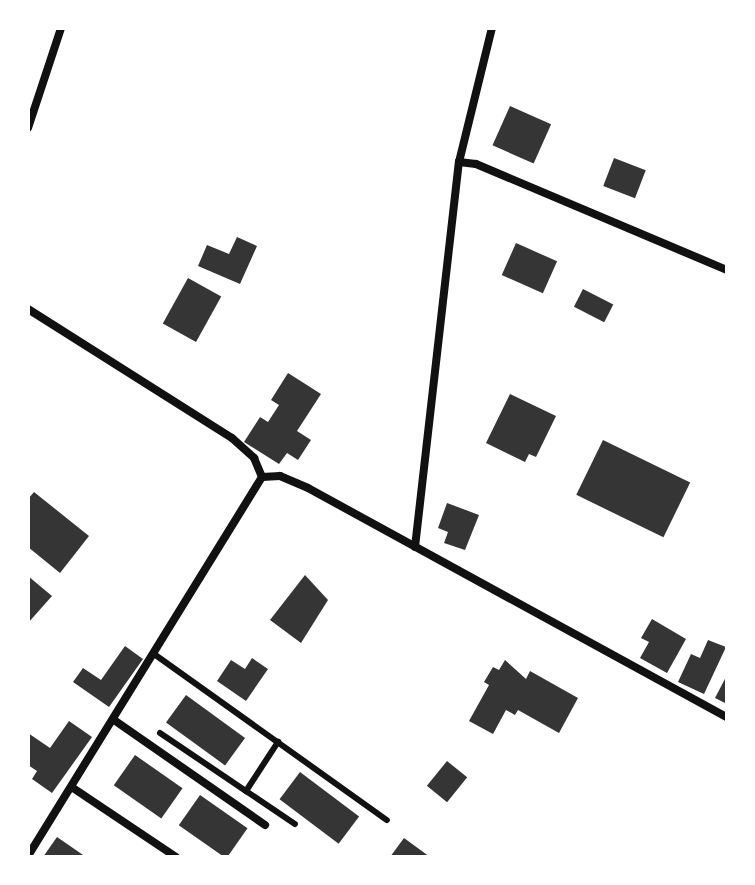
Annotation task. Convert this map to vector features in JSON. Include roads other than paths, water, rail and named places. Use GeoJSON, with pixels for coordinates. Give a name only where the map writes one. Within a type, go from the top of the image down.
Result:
{"type":"FeatureCollection","features":[{"type":"Feature","properties":{"kind":"street"},"geometry":{"type":"LineString","coordinates":[[28,128],[61,28]]}},
{"type":"Feature","properties":{"kind":"street"},"geometry":{"type":"LineString","coordinates":[[415,547],[459,162],[492,28]]}},
{"type":"Feature","properties":{"kind":"street"},"geometry":{"type":"LineString","coordinates":[[459,162],[476,164],[727,270]]}},
{"type":"Feature","properties":{"kind":"street"},"geometry":{"type":"LineString","coordinates":[[28,309],[232,438],[254,458],[262,477]]}},
{"type":"Feature","properties":{"kind":"street"},"geometry":{"type":"LineString","coordinates":[[262,477],[280,476],[308,488],[727,717]]}},
{"type":"Feature","properties":{"kind":"street"},"geometry":{"type":"LineString","coordinates":[[28,856],[73,788],[262,477]]}},
{"type":"Feature","properties":{"kind":"street"},"geometry":{"type":"LineString","coordinates":[[114,720],[265,825]]}},
{"type":"Feature","properties":{"kind":"street"},"geometry":{"type":"LineString","coordinates":[[73,788],[176,857]]}},
{"type":"Feature","properties":{"kind":"lane"},"geometry":{"type":"LineString","coordinates":[[154,654],[387,820]]}},
{"type":"Feature","properties":{"kind":"lane"},"geometry":{"type":"LineString","coordinates":[[160,733],[295,824]]}},
{"type":"Feature","properties":{"kind":"lane"},"geometry":{"type":"LineString","coordinates":[[246,791],[278,742]]}}]}
